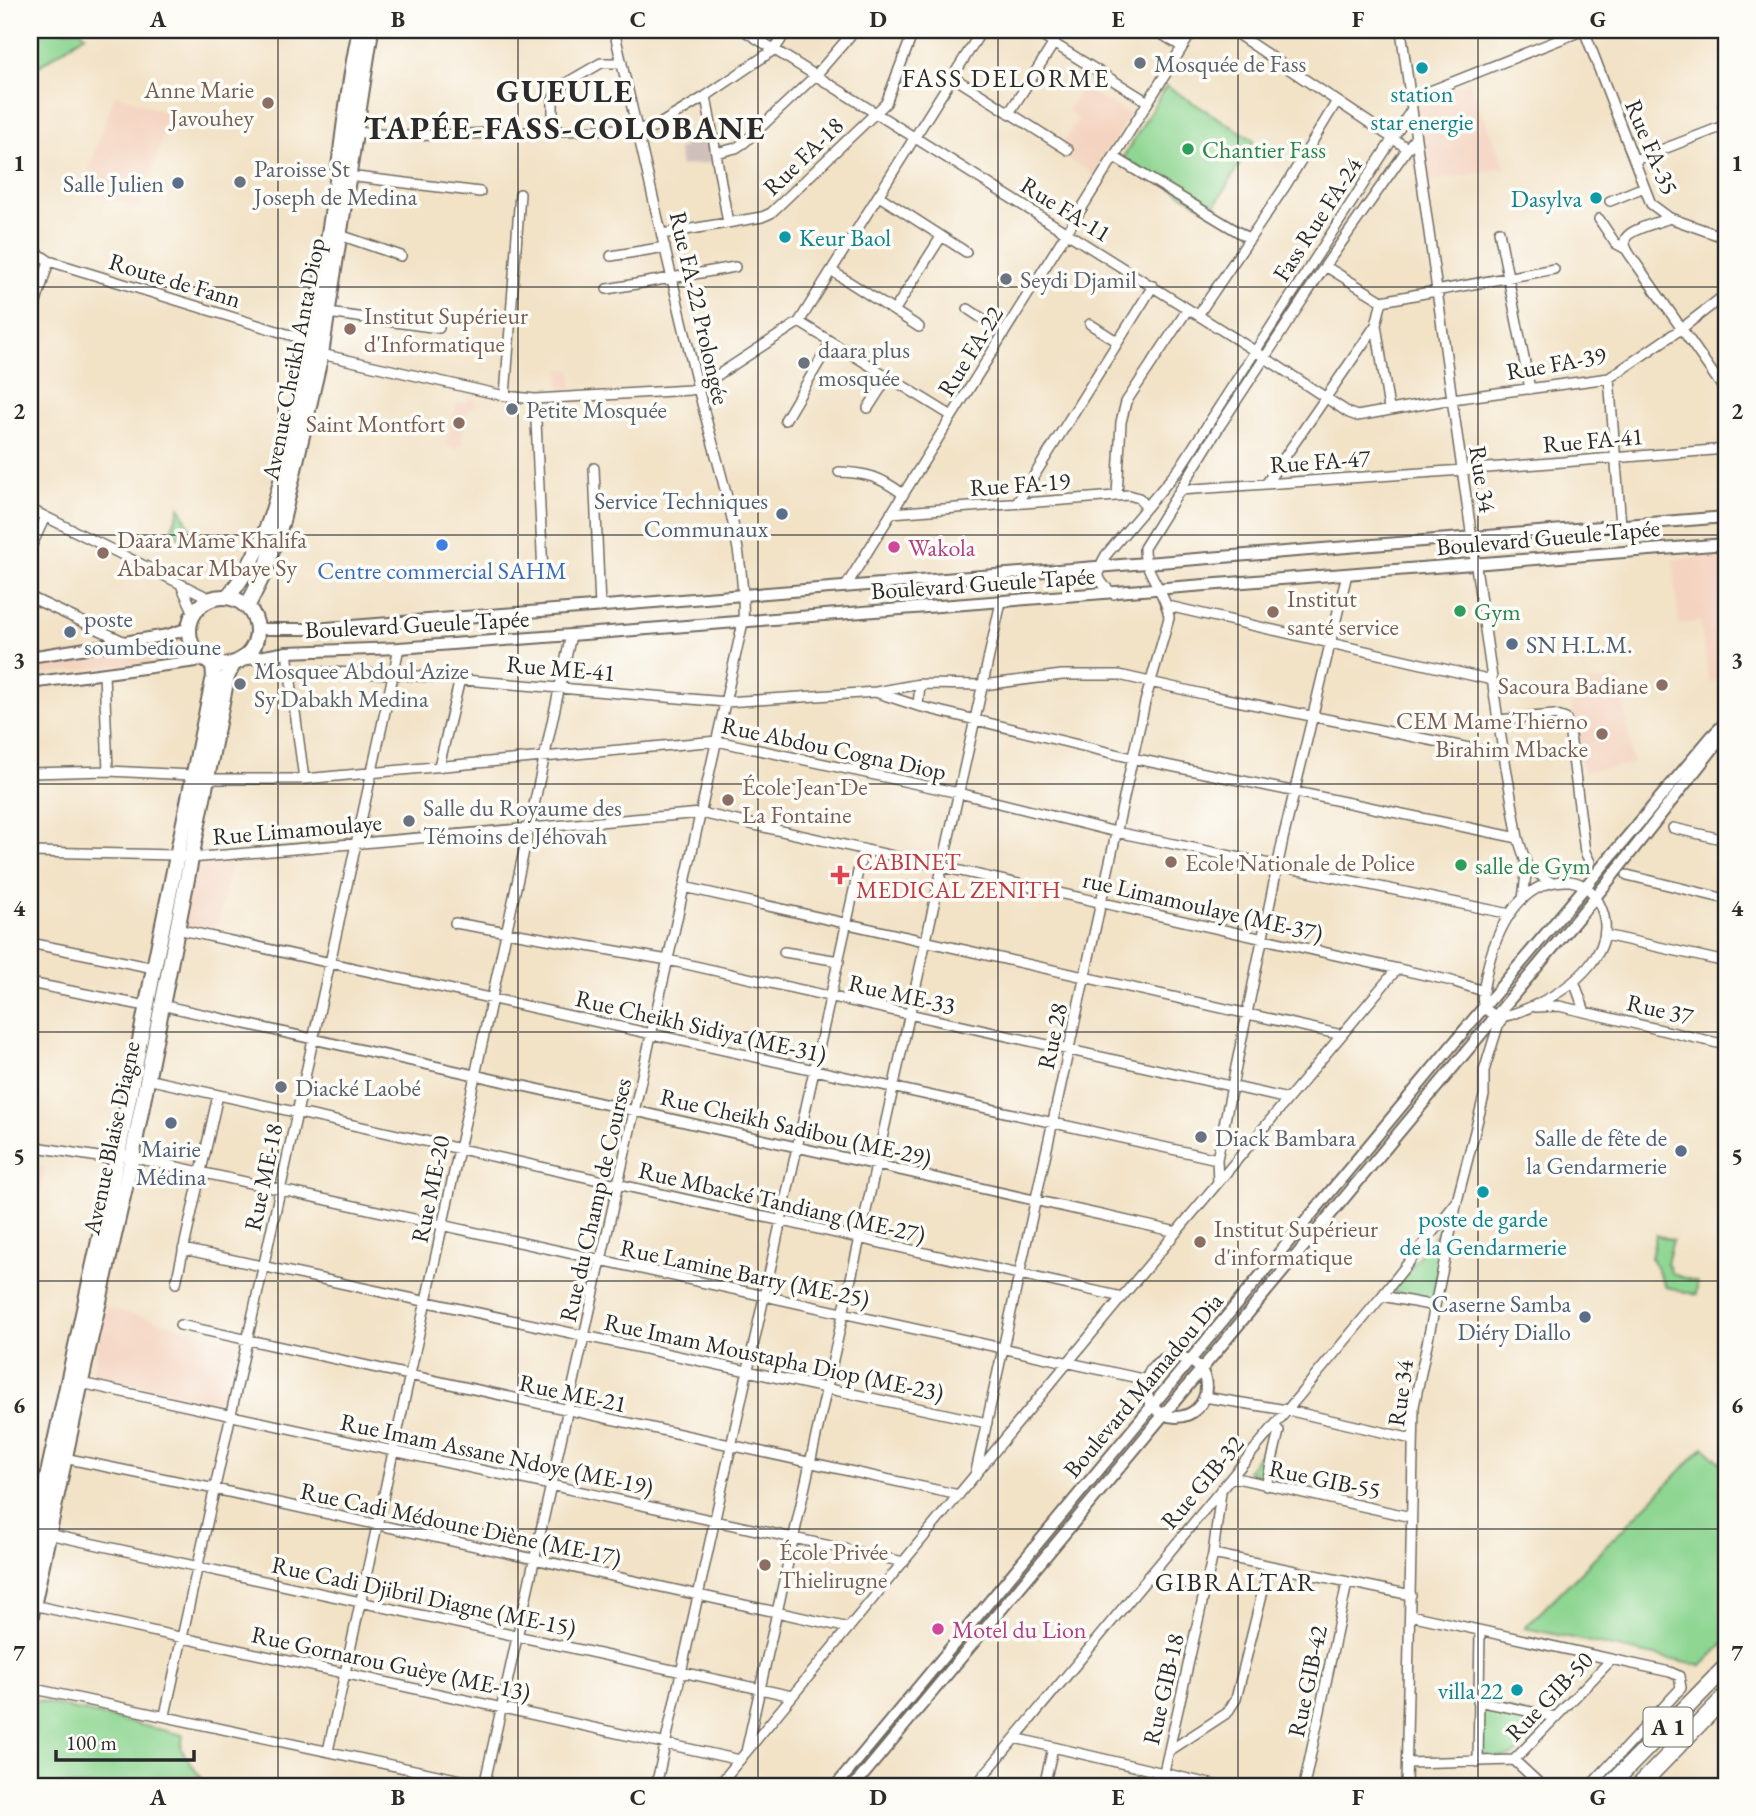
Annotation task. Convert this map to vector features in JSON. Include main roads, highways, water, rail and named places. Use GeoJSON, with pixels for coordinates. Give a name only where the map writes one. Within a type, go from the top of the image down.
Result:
{"type":"FeatureCollection","features":[{"type":"Feature","properties":{"kind":"highway","name":"A 1"},"geometry":{"type":"LineString","coordinates":[[1609,1786],[1726,1667]]}},
{"type":"Feature","properties":{"kind":"highway","name":"A 1"},"geometry":{"type":"LineString","coordinates":[[1639,1786],[1726,1696]]}},
{"type":"Feature","properties":{"kind":"main road","name":"Avenue Cheikh Anta Diop"},"geometry":{"type":"LineString","coordinates":[[247,607],[265,571],[282,521],[317,348],[360,30]]}},
{"type":"Feature","properties":{"kind":"main road","name":"Avenue Cheikh Anta Diop"},"geometry":{"type":"LineString","coordinates":[[228,597],[251,566],[268,526],[328,313],[354,132],[372,30]]}},
{"type":"Feature","properties":{"kind":"main road"},"geometry":{"type":"LineString","coordinates":[[228,597],[247,607],[254,617],[257,629],[253,649],[237,662],[209,662],[192,646],[189,628],[194,613],[211,599],[228,597]]}},
{"type":"Feature","properties":{"kind":"main road","name":"Avenue Blaise Diagne"},"geometry":{"type":"LineString","coordinates":[[30,1556],[64,1458],[81,1383],[122,1157],[147,1079],[154,1005],[154,968],[208,779],[214,711],[214,676],[209,662]]}},
{"type":"Feature","properties":{"kind":"main road","name":"Avenue Blaise Diagne"},"geometry":{"type":"LineString","coordinates":[[30,1620],[38,1529],[154,1005],[177,929],[192,775],[227,677],[237,662]]}},
{"type":"Feature","properties":{"kind":"place","name":"Mosquée de Fass"},"geometry":{"type":"Point","coordinates":[1140,63]}},
{"type":"Feature","properties":{"kind":"place","name":"station star energie"},"geometry":{"type":"Point","coordinates":[1422,68]}},
{"type":"Feature","properties":{"kind":"place","name":"Anne Marie Javouhey"},"geometry":{"type":"Point","coordinates":[268,103]}},
{"type":"Feature","properties":{"kind":"place","name":"Chantier Fass"},"geometry":{"type":"Point","coordinates":[1188,149]}},
{"type":"Feature","properties":{"kind":"place","name":"Paroisse St Joseph de Medina"},"geometry":{"type":"Point","coordinates":[240,182]}},
{"type":"Feature","properties":{"kind":"place","name":"Salle Julien"},"geometry":{"type":"Point","coordinates":[178,183]}},
{"type":"Feature","properties":{"kind":"place","name":"Dasylva"},"geometry":{"type":"Point","coordinates":[1596,198]}},
{"type":"Feature","properties":{"kind":"place","name":"Keur Baol"},"geometry":{"type":"Point","coordinates":[785,237]}},
{"type":"Feature","properties":{"kind":"place","name":"Seydi Djamil"},"geometry":{"type":"Point","coordinates":[1006,279]}},
{"type":"Feature","properties":{"kind":"place","name":"Institut Supérieur d'Informatique"},"geometry":{"type":"Point","coordinates":[350,329]}},
{"type":"Feature","properties":{"kind":"place","name":"daara plus mosquée"},"geometry":{"type":"Point","coordinates":[804,363]}},
{"type":"Feature","properties":{"kind":"place","name":"Petite Mosquée"},"geometry":{"type":"Point","coordinates":[512,409]}},
{"type":"Feature","properties":{"kind":"place","name":"Saint Montfort"},"geometry":{"type":"Point","coordinates":[459,423]}},
{"type":"Feature","properties":{"kind":"place","name":"Service Techniques Communaux"},"geometry":{"type":"Point","coordinates":[782,514]}},
{"type":"Feature","properties":{"kind":"place","name":"Centre commercial SAHM"},"geometry":{"type":"Point","coordinates":[442,545]}},
{"type":"Feature","properties":{"kind":"place","name":"Wakola"},"geometry":{"type":"Point","coordinates":[894,547]}},
{"type":"Feature","properties":{"kind":"place","name":"Daara Mame Khalifa Ababacar Mbaye Sy"},"geometry":{"type":"Point","coordinates":[103,553]}},
{"type":"Feature","properties":{"kind":"place","name":"Gym"},"geometry":{"type":"Point","coordinates":[1460,611]}},
{"type":"Feature","properties":{"kind":"place","name":"Institut santé service"},"geometry":{"type":"Point","coordinates":[1273,612]}},
{"type":"Feature","properties":{"kind":"place","name":"poste soumbedioune"},"geometry":{"type":"Point","coordinates":[70,632]}},
{"type":"Feature","properties":{"kind":"place","name":"SN H.L.M."},"geometry":{"type":"Point","coordinates":[1512,644]}},
{"type":"Feature","properties":{"kind":"place","name":"Mosquee Abdoul Azize Sy Dabakh Medina"},"geometry":{"type":"Point","coordinates":[240,684]}},
{"type":"Feature","properties":{"kind":"place","name":"Sacoura Badiane"},"geometry":{"type":"Point","coordinates":[1662,685]}},
{"type":"Feature","properties":{"kind":"place","name":"CEM MameThierno Birahim Mbacke"},"geometry":{"type":"Point","coordinates":[1602,734]}},
{"type":"Feature","properties":{"kind":"place","name":"École Jean De La Fontaine"},"geometry":{"type":"Point","coordinates":[728,800]}},
{"type":"Feature","properties":{"kind":"place","name":"Salle du Royaume des Témoins de Jéhovah"},"geometry":{"type":"Point","coordinates":[409,821]}},
{"type":"Feature","properties":{"kind":"place","name":"Ecole Nationale de Police"},"geometry":{"type":"Point","coordinates":[1171,862]}},
{"type":"Feature","properties":{"kind":"place","name":"salle de Gym"},"geometry":{"type":"Point","coordinates":[1461,865]}},
{"type":"Feature","properties":{"kind":"place","name":"CABINET MEDICAL ZENITH"},"geometry":{"type":"Point","coordinates":[840,875]}},
{"type":"Feature","properties":{"kind":"place","name":"Diacké Laobé"},"geometry":{"type":"Point","coordinates":[281,1087]}},
{"type":"Feature","properties":{"kind":"place","name":"Mairie Médina"},"geometry":{"type":"Point","coordinates":[171,1123]}},
{"type":"Feature","properties":{"kind":"place","name":"Diack Bambara"},"geometry":{"type":"Point","coordinates":[1201,1137]}},
{"type":"Feature","properties":{"kind":"place","name":"Salle de fête de la Gendarmerie"},"geometry":{"type":"Point","coordinates":[1681,1151]}},
{"type":"Feature","properties":{"kind":"place","name":"poste de garde de la Gendarmerie"},"geometry":{"type":"Point","coordinates":[1483,1192]}},
{"type":"Feature","properties":{"kind":"place","name":"Institut Supérieur d'informatique"},"geometry":{"type":"Point","coordinates":[1200,1242]}},
{"type":"Feature","properties":{"kind":"place","name":"Caserne Samba Diéry Diallo"},"geometry":{"type":"Point","coordinates":[1585,1317]}},
{"type":"Feature","properties":{"kind":"place","name":"École Privée Thielirugne"},"geometry":{"type":"Point","coordinates":[765,1565]}},
{"type":"Feature","properties":{"kind":"place","name":"Motel du Lion"},"geometry":{"type":"Point","coordinates":[938,1629]}},
{"type":"Feature","properties":{"kind":"place","name":"villa 22"},"geometry":{"type":"Point","coordinates":[1517,1690]}},
{"type":"Feature","properties":{"kind":"district","name":"FASS DELORME"},"geometry":{"type":"Point","coordinates":[1006,78]}},
{"type":"Feature","properties":{"kind":"district","name":"GUEULE TAPÉE-FASS-COLOBANE"},"geometry":{"type":"Point","coordinates":[565,110]}},
{"type":"Feature","properties":{"kind":"district","name":"GIBRALTAR"},"geometry":{"type":"Point","coordinates":[1236,1582]}}]}
